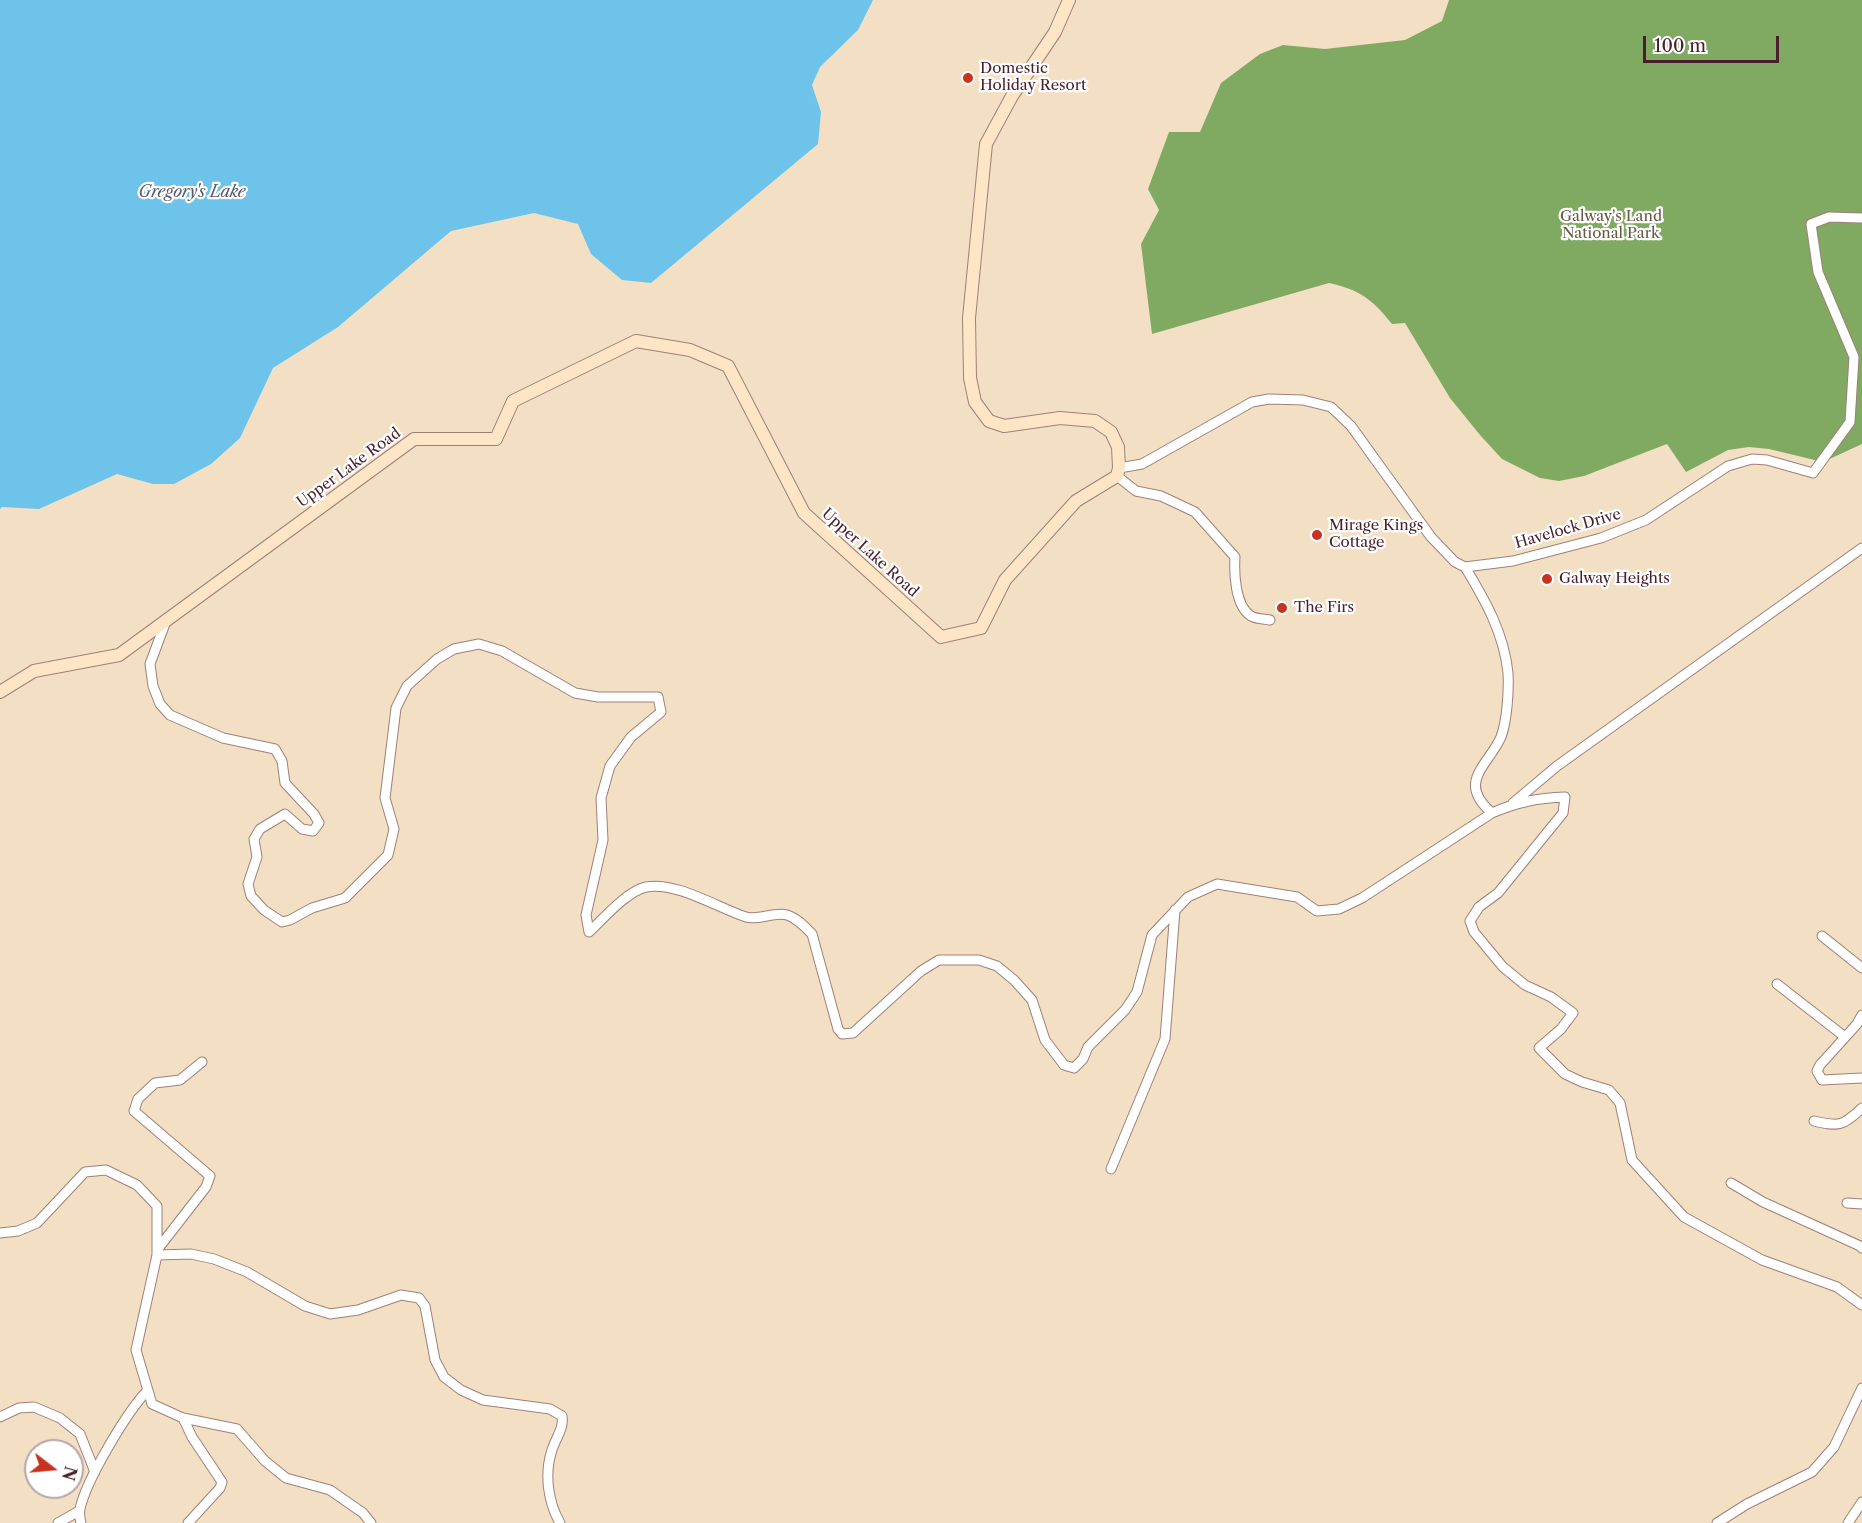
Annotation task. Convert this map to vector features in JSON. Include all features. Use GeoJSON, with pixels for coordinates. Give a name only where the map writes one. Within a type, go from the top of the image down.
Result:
{"type":"FeatureCollection","features":[{"type":"Feature","properties":{"kind":"street"},"geometry":{"type":"LineString","coordinates":[[1069,0],[1055,32],[1012,96],[986,144],[969,318],[970,378],[975,402],[989,421],[1004,426],[1060,418],[1095,421],[1111,432],[1118,447],[1118,472],[1136,491],[1161,496],[1195,512],[1235,557],[1234,579],[1243,607],[1252,617],[1270,620]]}},
{"type":"Feature","properties":{"kind":"street","name":"Havelock Drive"},"geometry":{"type":"LineString","coordinates":[[1465,567],[1513,561],[1601,538],[1646,520],[1728,466],[1752,459],[1767,460],[1814,473],[1850,422],[1854,357],[1818,272],[1811,224],[1829,217],[1862,218]]}},
{"type":"Feature","properties":{"kind":"street","name":"Upper Lake Road"},"geometry":{"type":"LineString","coordinates":[[0,692],[34,671],[119,655],[414,440],[496,439],[513,401],[636,341],[690,350],[728,366],[804,513],[941,637],[981,628],[1005,580],[1076,501],[1118,472]]}},
{"type":"Feature","properties":{"kind":"street"},"geometry":{"type":"LineString","coordinates":[[1118,472],[1142,464],[1252,402],[1269,399],[1303,400],[1331,407],[1351,426],[1431,537],[1455,562],[1465,567],[1490,610],[1502,639],[1508,674],[1507,706],[1501,737],[1476,776],[1476,790],[1492,813]]}},
{"type":"Feature","properties":{"kind":"street"},"geometry":{"type":"LineString","coordinates":[[1512,804],[1557,766],[1862,548]]}},
{"type":"Feature","properties":{"kind":"street"},"geometry":{"type":"LineString","coordinates":[[166,621],[150,664],[153,686],[160,704],[170,715],[223,738],[275,749],[282,761],[285,783],[314,814],[319,823],[313,831],[302,830],[285,814],[260,830],[254,839],[257,857],[249,884],[251,896],[264,910],[282,922],[312,908],[345,898],[388,855],[394,829],[385,798],[396,708],[407,686],[437,659],[454,649],[479,644],[502,651],[574,693],[598,697],[658,697],[661,712],[631,737],[610,766],[601,798],[603,840],[586,915],[589,932],[628,897],[645,887],[663,887],[713,902],[748,918],[786,914],[801,923],[812,934],[838,1029],[842,1034],[853,1033],[921,971],[939,960],[980,960],[997,966],[1014,980],[1032,1000],[1045,1040],[1064,1065],[1074,1068],[1083,1059],[1088,1047],[1125,1010],[1137,992],[1152,935],[1188,897],[1217,884],[1297,897],[1317,911],[1339,909],[1362,898],[1492,813],[1512,804],[1538,798],[1565,797],[1563,813],[1498,892],[1479,907],[1470,921],[1474,932],[1503,967],[1525,985],[1551,997],[1573,1013],[1561,1029],[1539,1048],[1564,1074],[1609,1090],[1620,1103],[1632,1160],[1684,1217],[1762,1260],[1838,1287],[1862,1305]]}},
{"type":"Feature","properties":{"kind":"street"},"geometry":{"type":"LineString","coordinates":[[1111,1169],[1165,1039],[1175,909]]}},
{"type":"Feature","properties":{"kind":"street"},"geometry":{"type":"LineString","coordinates":[[1822,936],[1862,968]]}},
{"type":"Feature","properties":{"kind":"street"},"geometry":{"type":"LineString","coordinates":[[1776,984],[1845,1037]]}},
{"type":"Feature","properties":{"kind":"street"},"geometry":{"type":"LineString","coordinates":[[1862,1015],[1857,1024],[1816,1071],[1822,1080],[1862,1078]]}},
{"type":"Feature","properties":{"kind":"street"},"geometry":{"type":"LineString","coordinates":[[157,1252],[206,1187],[210,1176],[135,1111],[138,1099],[155,1083],[180,1080],[202,1062]]}},
{"type":"Feature","properties":{"kind":"street"},"geometry":{"type":"LineString","coordinates":[[1814,1121],[1836,1126],[1849,1121],[1862,1108]]}},
{"type":"Feature","properties":{"kind":"street"},"geometry":{"type":"LineString","coordinates":[[0,1233],[18,1232],[37,1223],[85,1172],[106,1170],[137,1185],[156,1206],[157,1252],[136,1350],[152,1404],[183,1418],[237,1429],[265,1461],[286,1478],[330,1490],[363,1513],[371,1523]]}},
{"type":"Feature","properties":{"kind":"street"},"geometry":{"type":"LineString","coordinates":[[1731,1183],[1763,1202],[1862,1248]]}},
{"type":"Feature","properties":{"kind":"street"},"geometry":{"type":"LineString","coordinates":[[1847,1203],[1862,1204]]}},
{"type":"Feature","properties":{"kind":"street"},"geometry":{"type":"LineString","coordinates":[[157,1252],[214,1258],[247,1272],[305,1306],[330,1314],[358,1310],[401,1295],[419,1298],[425,1306],[435,1360],[444,1377],[460,1390],[483,1400],[550,1409],[562,1416],[564,1426],[556,1437],[548,1468],[551,1507],[560,1523]]}},
{"type":"Feature","properties":{"kind":"street"},"geometry":{"type":"LineString","coordinates":[[1717,1523],[1747,1504],[1812,1472],[1834,1447],[1862,1388]]}},
{"type":"Feature","properties":{"kind":"street"},"geometry":{"type":"LineString","coordinates":[[81,1523],[79,1511],[95,1472],[137,1402],[147,1391]]}},
{"type":"Feature","properties":{"kind":"street"},"geometry":{"type":"LineString","coordinates":[[0,1417],[19,1408],[34,1407],[60,1418],[80,1434],[95,1472]]}},
{"type":"Feature","properties":{"kind":"street"},"geometry":{"type":"LineString","coordinates":[[183,1418],[192,1437],[222,1482],[220,1488],[188,1523]]}},
{"type":"Feature","properties":{"kind":"street"},"geometry":{"type":"LineString","coordinates":[[1848,1523],[1862,1503]]}},
{"type":"Feature","properties":{"kind":"street"},"geometry":{"type":"LineString","coordinates":[[58,1523],[79,1511]]}},
{"type":"Feature","properties":{"kind":"green space","name":"Galway's Land National Park"},"geometry":{"type":"Polygon","coordinates":[[[1449,0],[1862,0],[1862,444],[1823,462],[1769,449],[1749,447],[1728,450],[1686,472],[1667,444],[1584,476],[1559,481],[1540,478],[1502,459],[1450,398],[1405,323],[1392,324],[1365,297],[1349,289],[1329,283],[1152,334],[1141,244],[1159,210],[1148,189],[1169,132],[1200,132],[1221,83],[1260,54],[1283,45],[1325,49],[1405,40],[1442,21],[1449,0]]]}},
{"type":"Feature","properties":{"kind":"water","name":"Gregory's Lake"},"geometry":{"type":"Polygon","coordinates":[[[0,0],[873,0],[858,30],[820,67],[812,85],[821,112],[818,144],[651,283],[622,280],[591,254],[578,224],[534,213],[451,231],[338,327],[273,368],[240,438],[211,464],[174,484],[153,484],[117,474],[39,509],[2,507],[0,509],[0,0]]]}},
{"type":"Feature","properties":{"kind":"place","name":"Domestic Holiday Resort"},"geometry":{"type":"Point","coordinates":[968,78]}},
{"type":"Feature","properties":{"kind":"place","name":"Mirage Kings Cottage"},"geometry":{"type":"Point","coordinates":[1317,535]}},
{"type":"Feature","properties":{"kind":"place","name":"Galway Heights"},"geometry":{"type":"Point","coordinates":[1547,579]}},
{"type":"Feature","properties":{"kind":"place","name":"The Firs"},"geometry":{"type":"Point","coordinates":[1282,608]}}]}
